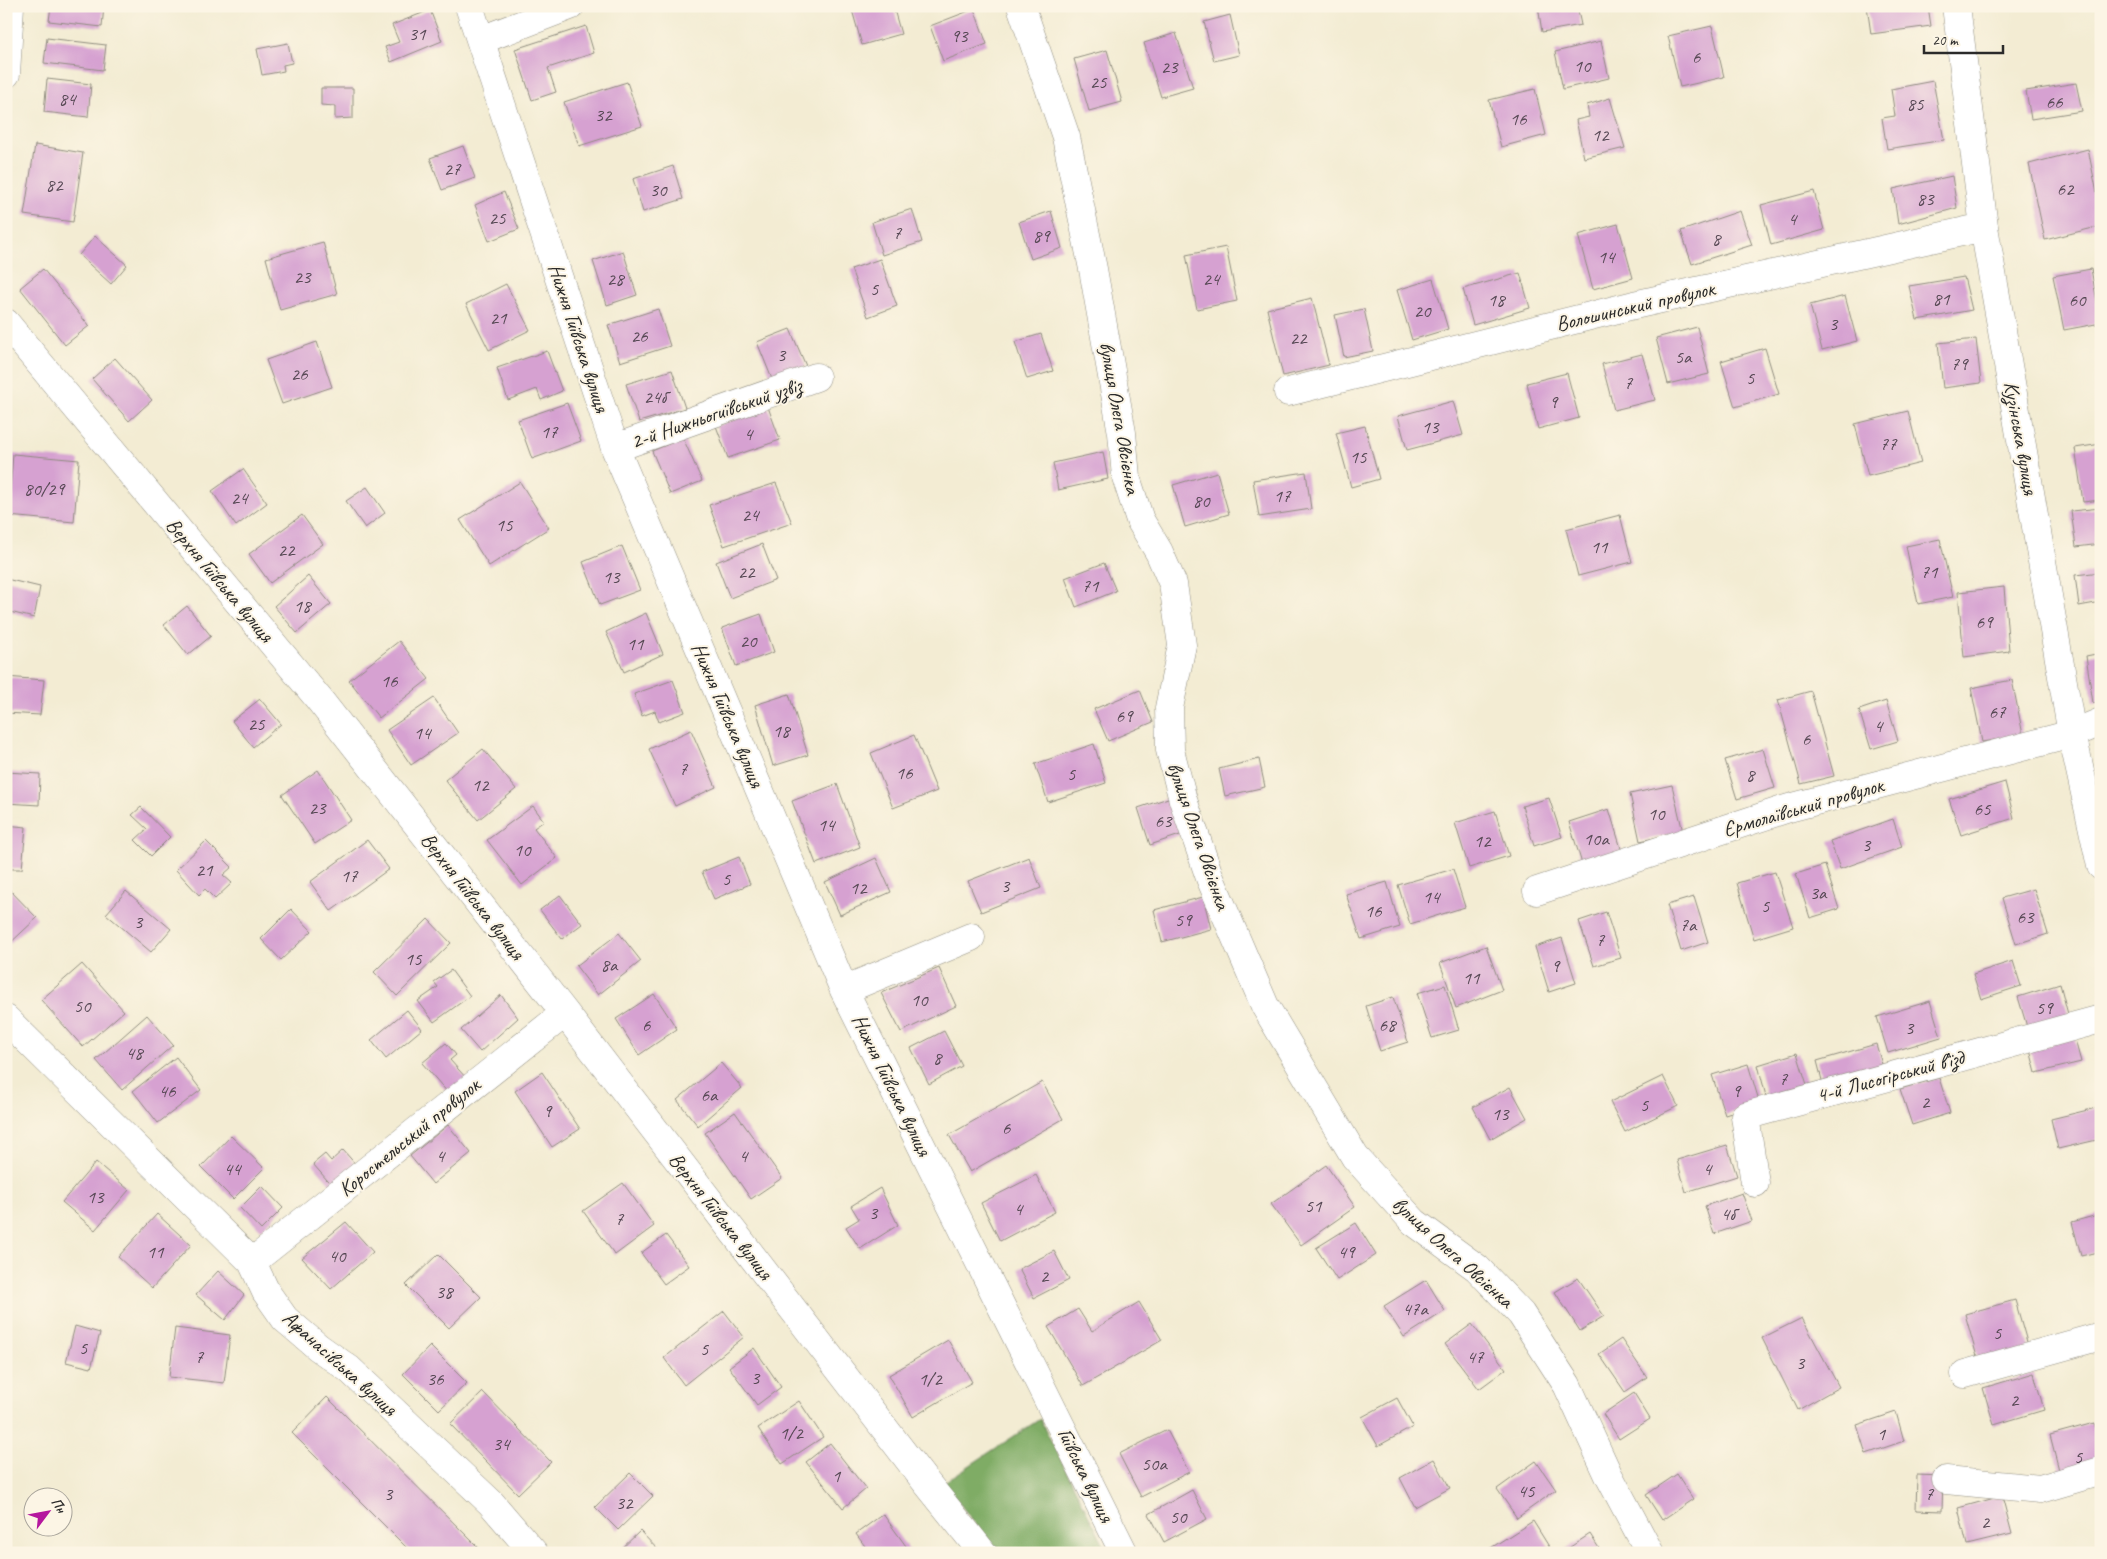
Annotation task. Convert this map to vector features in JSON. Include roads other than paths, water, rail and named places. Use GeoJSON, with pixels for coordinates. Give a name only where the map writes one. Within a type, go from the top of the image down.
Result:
{"type":"FeatureCollection","features":[{"type":"Feature","properties":{"kind":"street"},"geometry":{"type":"LineString","coordinates":[[6,74],[10,6]]}},
{"type":"Feature","properties":{"kind":"street","name":"Нижня Гиївська вулиця"},"geometry":{"type":"LineString","coordinates":[[469,6],[615,448],[844,990],[1048,1398]]}},
{"type":"Feature","properties":{"kind":"street"},"geometry":{"type":"LineString","coordinates":[[481,40],[570,6]]}},
{"type":"Feature","properties":{"kind":"street","name":"вулиця Олега Овсієнка"},"geometry":{"type":"LineString","coordinates":[[1021,6],[1066,137],[1095,279],[1122,433],[1126,477],[1140,520],[1159,552],[1173,584],[1182,645],[1169,708],[1170,750],[1183,800],[1210,878],[1265,1006],[1355,1157],[1414,1222],[1477,1268],[1521,1314],[1567,1385],[1609,1476],[1650,1553]]}},
{"type":"Feature","properties":{"kind":"street","name":"Кузінська вулиця"},"geometry":{"type":"LineString","coordinates":[[1956,6],[1984,227],[2072,734],[2101,866]]}},
{"type":"Feature","properties":{"kind":"street","name":"Волошинський провулок"},"geometry":{"type":"LineString","coordinates":[[1288,392],[1634,305],[1984,227]]}},
{"type":"Feature","properties":{"kind":"street","name":"Верхня Гиївська вулиця"},"geometry":{"type":"LineString","coordinates":[[6,323],[318,698],[565,1013],[982,1553]]}},
{"type":"Feature","properties":{"kind":"street","name":"2-й Нижньогиївський узвіз"},"geometry":{"type":"LineString","coordinates":[[615,448],[816,377]]}},
{"type":"Feature","properties":{"kind":"street","name":"Єрмолаївський провулок"},"geometry":{"type":"LineString","coordinates":[[1537,891],[1789,808],[2072,734],[2101,722]]}},
{"type":"Feature","properties":{"kind":"street"},"geometry":{"type":"LineString","coordinates":[[844,990],[971,937]]}},
{"type":"Feature","properties":{"kind":"street","name":"Коростельський провулок"},"geometry":{"type":"LineString","coordinates":[[252,1262],[565,1013]]}},
{"type":"Feature","properties":{"kind":"street","name":"Афанасівська вулиця"},"geometry":{"type":"LineString","coordinates":[[6,1019],[252,1262],[266,1292],[285,1319],[318,1347],[349,1369],[492,1503],[534,1553]]}},
{"type":"Feature","properties":{"kind":"street","name":"4-й Лисогірський в’їзд"},"geometry":{"type":"LineString","coordinates":[[1755,1183],[1745,1116],[2101,1019]]}},
{"type":"Feature","properties":{"kind":"street"},"geometry":{"type":"LineString","coordinates":[[1965,1374],[2101,1336]]}},
{"type":"Feature","properties":{"kind":"street","name":"Гиївська вулиця"},"geometry":{"type":"LineString","coordinates":[[1048,1398],[1124,1553]]}},
{"type":"Feature","properties":{"kind":"street"},"geometry":{"type":"LineString","coordinates":[[1946,1480],[2040,1489],[2101,1471]]}}]}
